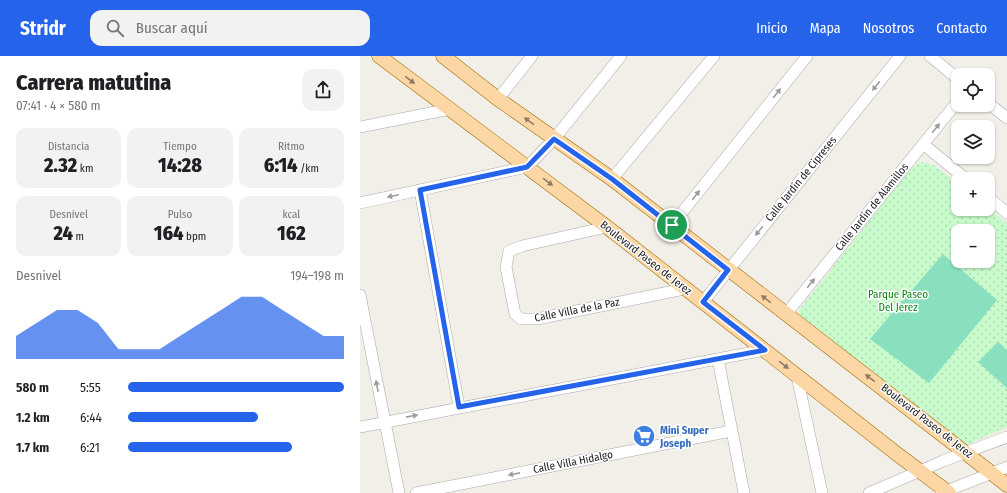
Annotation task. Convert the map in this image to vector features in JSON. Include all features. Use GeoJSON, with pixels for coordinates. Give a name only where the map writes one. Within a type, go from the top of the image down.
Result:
{"type":"FeatureCollection","features":[{"type":"Feature","properties":{"kind":"main road","name":"Boulevard Paseo de Jerez"},"geometry":{"type":"LineString","coordinates":[[379,56],[607,227],[684,289],[765,350],[897,454],[920,470],[945,492]]}},
{"type":"Feature","properties":{"kind":"main road","name":"Boulevard Paseo de Jerez"},"geometry":{"type":"LineString","coordinates":[[443,56],[498,99],[612,179],[728,270],[968,453],[1007,485]]}},
{"type":"Feature","properties":{"kind":"street"},"geometry":{"type":"LineString","coordinates":[[498,99],[532,56]]}},
{"type":"Feature","properties":{"kind":"street"},"geometry":{"type":"LineString","coordinates":[[360,203],[527,167],[554,139],[621,56]]}},
{"type":"Feature","properties":{"kind":"street"},"geometry":{"type":"LineString","coordinates":[[612,179],[714,56]]}},
{"type":"Feature","properties":{"kind":"street"},"geometry":{"type":"LineString","coordinates":[[672,225],[807,56]]}},
{"type":"Feature","properties":{"kind":"street","name":"Calle Jardín de Cipreses"},"geometry":{"type":"LineString","coordinates":[[703,302],[900,56]]}},
{"type":"Feature","properties":{"kind":"street"},"geometry":{"type":"LineString","coordinates":[[930,56],[951,73]]}},
{"type":"Feature","properties":{"kind":"street"},"geometry":{"type":"LineString","coordinates":[[995,109],[1007,118]]}},
{"type":"Feature","properties":{"kind":"street"},"geometry":{"type":"LineString","coordinates":[[360,127],[450,110]]}},
{"type":"Feature","properties":{"kind":"street","name":"Calle Jardín de Alamillos"},"geometry":{"type":"LineString","coordinates":[[786,314],[951,110]]}},
{"type":"Feature","properties":{"kind":"street"},"geometry":{"type":"LineString","coordinates":[[923,144],[957,172]]}},
{"type":"Feature","properties":{"kind":"street"},"geometry":{"type":"LineString","coordinates":[[420,190],[459,407]]}},
{"type":"Feature","properties":{"kind":"street"},"geometry":{"type":"LineString","coordinates":[[995,203],[1007,213]]}},
{"type":"Feature","properties":{"kind":"street","name":"Calle Villa de la Paz"},"geometry":{"type":"LineString","coordinates":[[607,227],[522,246],[509,251],[506,267],[515,314],[521,319],[537,319],[684,289]]}},
{"type":"Feature","properties":{"kind":"street"},"geometry":{"type":"LineString","coordinates":[[360,295],[399,493]]}},
{"type":"Feature","properties":{"kind":"street"},"geometry":{"type":"LineString","coordinates":[[360,427],[765,350]]}},
{"type":"Feature","properties":{"kind":"street"},"geometry":{"type":"LineString","coordinates":[[718,359],[744,493]]}},
{"type":"Feature","properties":{"kind":"street"},"geometry":{"type":"LineString","coordinates":[[798,376],[822,493]]}},
{"type":"Feature","properties":{"kind":"street","name":"Calle Villa Hidalgo"},"geometry":{"type":"LineString","coordinates":[[416,493],[731,431]]}},
{"type":"Feature","properties":{"kind":"street"},"geometry":{"type":"LineString","coordinates":[[869,493],[920,470],[1007,437]]}},
{"type":"Feature","properties":{"kind":"street"},"geometry":{"type":"LineString","coordinates":[[945,492],[1007,467]]}},
{"type":"Feature","properties":{"kind":"green space","name":"Parque Paseo Del Jerez"},"geometry":{"type":"Polygon","coordinates":[[[923,162],[935,166],[951,179],[951,216],[995,216],[995,214],[1007,223],[1007,427],[967,445],[800,316],[799,310],[908,172],[917,164],[923,162]]]}},
{"type":"Feature","properties":{"kind":"green space"},"geometry":{"type":"Polygon","coordinates":[[[943,254],[951,261],[951,268],[959,268],[997,300],[929,383],[870,339],[943,254]]]}},
{"type":"Feature","properties":{"kind":"green space"},"geometry":{"type":"Polygon","coordinates":[[[998,342],[1007,350],[1007,388],[978,362],[998,342]]]}},
{"type":"Feature","properties":{"kind":"place","name":"Mini Super Joseph"},"geometry":{"type":"Point","coordinates":[644,436]}},
{"type":"Feature","properties":{"kind":"route"},"geometry":{"type":"LineString","coordinates":[[554,139],[612,179],[672,225],[728,270],[703,302],[765,350],[459,407],[420,190],[527,167],[554,139]]}}]}
